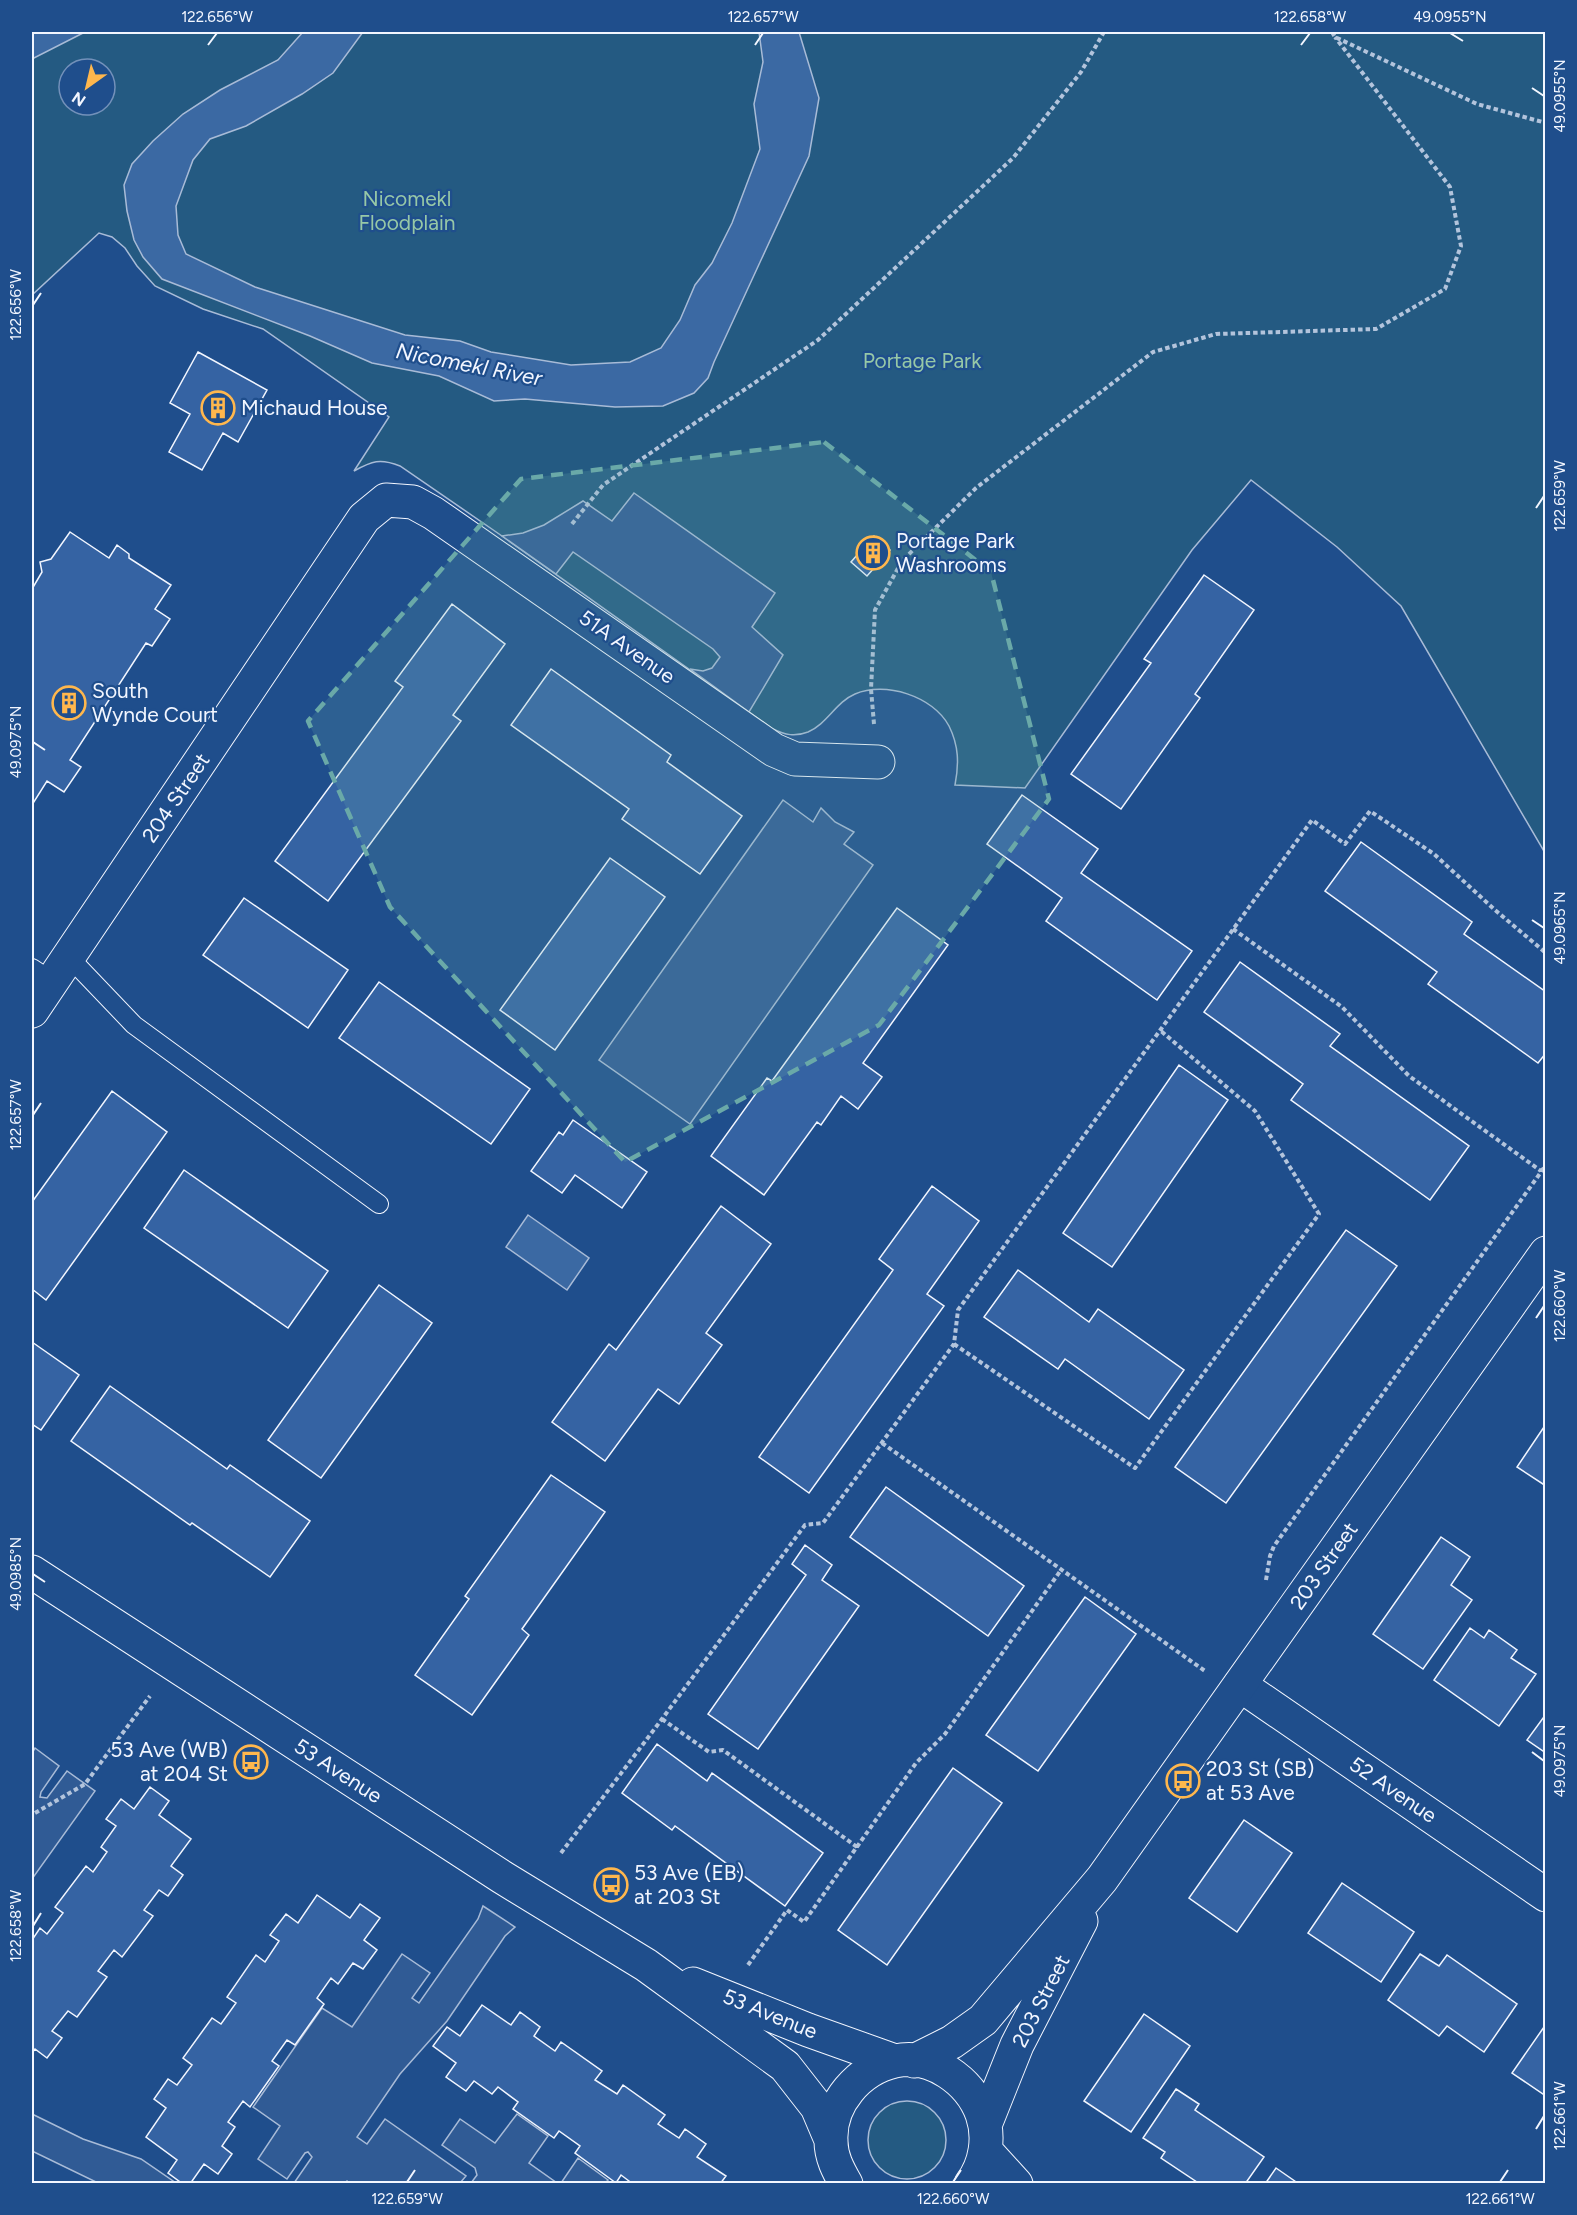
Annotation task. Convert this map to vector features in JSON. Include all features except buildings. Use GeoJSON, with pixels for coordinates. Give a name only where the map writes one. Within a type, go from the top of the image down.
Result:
{"type":"FeatureCollection","features":[{"type":"Feature","properties":{"kind":"street","name":"51A Avenue"},"geometry":{"type":"LineString","coordinates":[[387,500],[413,502],[432,513],[774,750],[795,759],[878,762]]}},
{"type":"Feature","properties":{"kind":"street","name":"204 Street"},"geometry":{"type":"LineString","coordinates":[[32,1011],[51,969],[363,518],[387,500]]}},
{"type":"Feature","properties":{"kind":"street","name":"203 Street"},"geometry":{"type":"LineString","coordinates":[[832,2146],[835,2115],[846,2092],[865,2074],[952,2042],[983,2020],[1102,1879],[1545,1253]]}},
{"type":"Feature","properties":{"kind":"street","name":"53 Avenue"},"geometry":{"type":"LineString","coordinates":[[32,1572],[502,1877],[646,1965],[785,2066],[817,2107],[832,2146],[836,2166],[846,2184]]}},
{"type":"Feature","properties":{"kind":"street","name":"52 Avenue"},"geometry":{"type":"LineString","coordinates":[[1240,1685],[1545,1895]]}},
{"type":"Feature","properties":{"kind":"street","name":"203 Street"},"geometry":{"type":"LineString","coordinates":[[971,2184],[978,2175],[986,2138],[1017,2045],[1102,1879]]}},
{"type":"Feature","properties":{"kind":"street","name":"53 Avenue"},"geometry":{"type":"LineString","coordinates":[[646,1965],[808,2030],[905,2061],[939,2067],[961,2081],[977,2101],[986,2138]]}},
{"type":"Feature","properties":{"kind":"street"},"geometry":{"type":"LineString","coordinates":[[986,2138],[1016,2184]]}},
{"type":"Feature","properties":{"kind":"street"},"geometry":{"type":"LineString","coordinates":[[821,2184],[832,2146]]}},
{"type":"Feature","properties":{"kind":"lane"},"geometry":{"type":"LineString","coordinates":[[51,969],[134,1025],[379,1204]]}},
{"type":"Feature","properties":{"kind":"path"},"geometry":{"type":"LineString","coordinates":[[572,524],[603,485],[818,340],[1013,158],[1081,72],[1104,32]]}},
{"type":"Feature","properties":{"kind":"path"},"geometry":{"type":"LineString","coordinates":[[878,762],[871,689],[875,610],[902,561],[976,488],[1153,352],[1216,334],[1376,329],[1445,289],[1461,246],[1450,187],[1332,32]]}},
{"type":"Feature","properties":{"kind":"path"},"geometry":{"type":"LineString","coordinates":[[1335,37],[1477,104],[1545,123]]}},
{"type":"Feature","properties":{"kind":"path"},"geometry":{"type":"LineString","coordinates":[[561,1852],[805,1525],[823,1523],[882,1443],[954,1344],[958,1310],[1312,820],[1345,844],[1370,811],[1434,854],[1545,953]]}},
{"type":"Feature","properties":{"kind":"path"},"geometry":{"type":"LineString","coordinates":[[1233,930],[1341,1006],[1409,1076],[1541,1171]]}},
{"type":"Feature","properties":{"kind":"path"},"geometry":{"type":"LineString","coordinates":[[954,1344],[1135,1468],[1319,1214],[1255,1111],[1161,1031]]}},
{"type":"Feature","properties":{"kind":"path"},"geometry":{"type":"LineString","coordinates":[[1265,1583],[1274,1546],[1545,1165]]}},
{"type":"Feature","properties":{"kind":"path"},"geometry":{"type":"LineString","coordinates":[[882,1443],[1205,1671]]}},
{"type":"Feature","properties":{"kind":"path"},"geometry":{"type":"LineString","coordinates":[[744,1970],[787,1910],[804,1922],[915,1763],[945,1734],[1061,1570]]}},
{"type":"Feature","properties":{"kind":"path"},"geometry":{"type":"LineString","coordinates":[[1198,1681],[1211,1663]]}},
{"type":"Feature","properties":{"kind":"path"},"geometry":{"type":"LineString","coordinates":[[35,1813],[85,1784],[150,1696]]}},
{"type":"Feature","properties":{"kind":"path"},"geometry":{"type":"LineString","coordinates":[[662,1719],[709,1752],[723,1750],[857,1846]]}},
{"type":"Feature","properties":{"kind":"highlighted area"},"geometry":{"type":"Polygon","coordinates":[[[824,442],[991,572],[1049,799],[879,1025],[625,1162],[390,907],[308,721],[521,479],[824,442]]]}},
{"type":"Feature","properties":{"kind":"green space"},"geometry":{"type":"Polygon","coordinates":[[[32,32],[1545,32],[1545,853],[1401,606],[1337,547],[1251,480],[1192,550],[1025,788],[955,785],[957,755],[952,733],[942,715],[920,699],[894,691],[867,690],[842,702],[821,724],[808,732],[794,735],[777,731],[400,466],[387,462],[376,462],[354,471],[389,417],[263,329],[203,309],[155,286],[125,248],[112,237],[99,233],[32,295],[32,32]]]}},
{"type":"Feature","properties":{"kind":"green space"},"geometry":{"type":"Polygon","coordinates":[[[907,2101],[922,2104],[934,2113],[943,2125],[946,2140],[943,2155],[934,2167],[922,2176],[907,2179],[892,2176],[880,2167],[871,2155],[868,2140],[871,2125],[880,2113],[892,2104],[907,2101]]]}},
{"type":"Feature","properties":{"kind":"shaded area"},"geometry":{"type":"Polygon","coordinates":[[[634,493],[775,593],[752,627],[783,655],[749,712],[690,669],[703,671],[712,668],[720,657],[713,649],[573,552],[556,574],[502,536],[523,533],[544,525],[583,501],[612,521],[634,493]]]}},
{"type":"Feature","properties":{"kind":"shaded area"},"geometry":{"type":"Polygon","coordinates":[[[783,800],[813,822],[821,808],[835,822],[854,832],[844,844],[873,865],[690,1124],[599,1060],[783,800]]]}},
{"type":"Feature","properties":{"kind":"shaded area"},"geometry":{"type":"Polygon","coordinates":[[[35,1748],[59,1766],[40,1797],[47,1798],[67,1771],[95,1791],[32,1879],[32,1753],[35,1748]]]}},
{"type":"Feature","properties":{"kind":"shaded area"},"geometry":{"type":"Polygon","coordinates":[[[483,1906],[515,1927],[505,1936],[447,2021],[400,2074],[357,2137],[367,2144],[385,2119],[466,2176],[460,2183],[350,2184],[347,2181],[343,2184],[294,2183],[312,2157],[308,2152],[287,2179],[258,2159],[280,2126],[253,2107],[322,2008],[352,2027],[402,1954],[430,1973],[412,1998],[419,2003],[478,1919],[483,1906]]]}},
{"type":"Feature","properties":{"kind":"shaded area"},"geometry":{"type":"Polygon","coordinates":[[[32,2114],[83,2139],[141,2159],[176,2183],[98,2183],[32,2151],[32,2114]]]}},
{"type":"Feature","properties":{"kind":"shaded area"},"geometry":{"type":"Polygon","coordinates":[[[517,2114],[548,2136],[529,2163],[557,2183],[471,2183],[477,2175],[475,2168],[442,2145],[460,2119],[495,2143],[517,2114]]]}},
{"type":"Feature","properties":{"kind":"shaded area"},"geometry":{"type":"Polygon","coordinates":[[[578,2158],[608,2180],[605,2183],[561,2183],[578,2158]]]}},
{"type":"Feature","properties":{"kind":"water"},"geometry":{"type":"Polygon","coordinates":[[[32,32],[85,32],[32,59],[32,32]]]}},
{"type":"Feature","properties":{"kind":"water","name":"Nicomekl River"},"geometry":{"type":"Polygon","coordinates":[[[303,32],[363,32],[333,73],[302,94],[246,126],[210,139],[193,160],[176,206],[178,235],[186,254],[255,287],[405,335],[460,341],[491,352],[571,365],[630,362],[661,348],[680,320],[695,285],[712,263],[732,223],[760,149],[754,104],[763,62],[759,32],[799,32],[819,98],[809,156],[708,378],[694,393],[663,406],[615,407],[525,399],[494,401],[439,376],[372,363],[310,336],[162,279],[143,257],[134,240],[124,185],[132,164],[183,114],[220,90],[278,60],[303,32]]]}},
{"type":"Feature","properties":{"kind":"water"},"geometry":{"type":"Polygon","coordinates":[[[528,1215],[589,1258],[567,1290],[506,1247],[528,1215]]]}},
{"type":"Feature","properties":{"kind":"place","name":"Michaud House"},"geometry":{"type":"Point","coordinates":[218,408]}},
{"type":"Feature","properties":{"kind":"place","name":"Portage Park Washrooms"},"geometry":{"type":"Point","coordinates":[873,553]}},
{"type":"Feature","properties":{"kind":"place","name":"South Wynde Court"},"geometry":{"type":"Point","coordinates":[69,703]}},
{"type":"Feature","properties":{"kind":"place","name":"53 Ave (WB) at 204 St"},"geometry":{"type":"Point","coordinates":[251,1762]}},
{"type":"Feature","properties":{"kind":"place","name":"203 St (SB) at 53 Ave"},"geometry":{"type":"Point","coordinates":[1183,1781]}},
{"type":"Feature","properties":{"kind":"place","name":"53 Ave (EB) at 203 St"},"geometry":{"type":"Point","coordinates":[611,1885]}},
{"type":"Feature","properties":{"kind":"park label","name":"Nicomekl Floodplain"},"geometry":{"type":"Point","coordinates":[407,211]}},
{"type":"Feature","properties":{"kind":"park label","name":"Portage Park"},"geometry":{"type":"Point","coordinates":[922,361]}}]}
